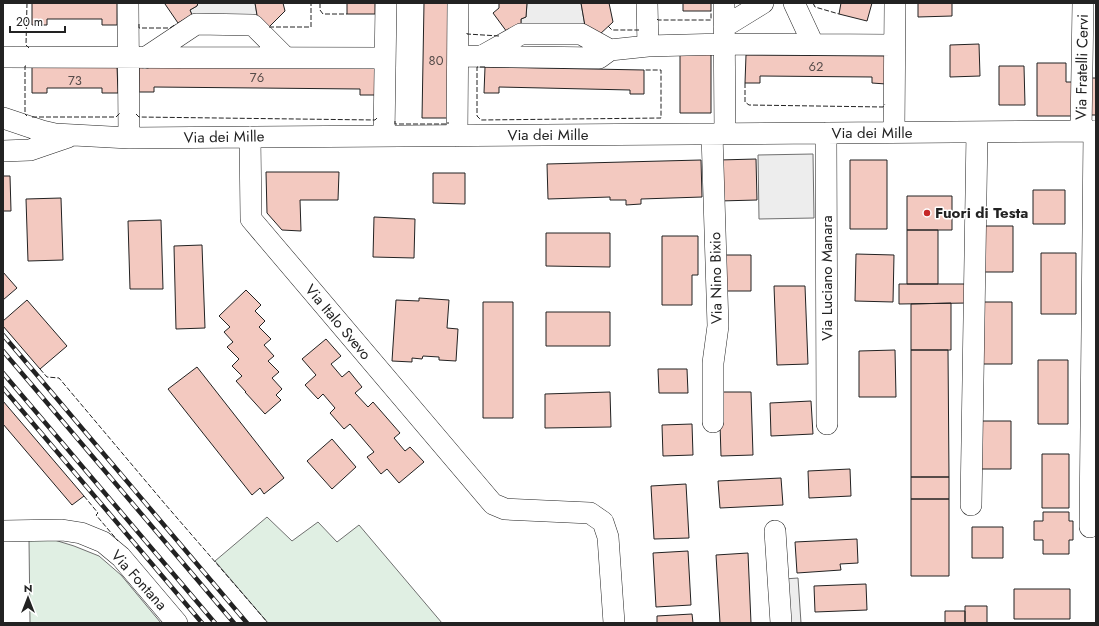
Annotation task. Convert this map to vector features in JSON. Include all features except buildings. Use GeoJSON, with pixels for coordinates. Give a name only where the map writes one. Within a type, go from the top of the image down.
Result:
{"type":"FeatureCollection","features":[{"type":"Feature","properties":{"kind":"street"},"geometry":{"type":"LineString","coordinates":[[128,3],[137,58],[128,138]]}},
{"type":"Feature","properties":{"kind":"street"},"geometry":{"type":"LineString","coordinates":[[384,136],[386,3]]}},
{"type":"Feature","properties":{"kind":"street"},"geometry":{"type":"LineString","coordinates":[[457,136],[458,3]]}},
{"type":"Feature","properties":{"kind":"street"},"geometry":{"type":"LineString","coordinates":[[647,3],[648,46]]}},
{"type":"Feature","properties":{"kind":"street","name":"Via Nino Bixio"},"geometry":{"type":"LineString","coordinates":[[713,422],[713,363],[718,326],[719,134],[724,36],[724,3]]}},
{"type":"Feature","properties":{"kind":"street"},"geometry":{"type":"LineString","coordinates":[[724,36],[763,3]]}},
{"type":"Feature","properties":{"kind":"street"},"geometry":{"type":"LineString","coordinates":[[794,3],[813,44]]}},
{"type":"Feature","properties":{"kind":"street"},"geometry":{"type":"LineString","coordinates":[[894,132],[895,3]]}},
{"type":"Feature","properties":{"kind":"street","name":"Via Fratelli Cervi"},"geometry":{"type":"LineString","coordinates":[[1083,3],[1090,131],[1090,527]]}},
{"type":"Feature","properties":{"kind":"street"},"geometry":{"type":"LineString","coordinates":[[137,58],[196,24],[253,25],[286,58]]}},
{"type":"Feature","properties":{"kind":"street"},"geometry":{"type":"LineString","coordinates":[[458,56],[599,58],[610,50],[724,36],[813,44],[894,44]]}},
{"type":"Feature","properties":{"kind":"street"},"geometry":{"type":"LineString","coordinates":[[3,57],[385,58]]}},
{"type":"Feature","properties":{"kind":"street","name":"Via dei Mille"},"geometry":{"type":"LineString","coordinates":[[3,118],[42,131],[73,136],[128,138],[1090,131]]}},
{"type":"Feature","properties":{"kind":"street"},"geometry":{"type":"LineString","coordinates":[[971,504],[977,132]]}},
{"type":"Feature","properties":{"kind":"street","name":"Via Luciano Manara"},"geometry":{"type":"LineString","coordinates":[[826,133],[827,424]]}},
{"type":"Feature","properties":{"kind":"street"},"geometry":{"type":"LineString","coordinates":[[3,151],[30,150],[73,136]]}},
{"type":"Feature","properties":{"kind":"street","name":"Via Italo Svevo"},"geometry":{"type":"LineString","coordinates":[[250,137],[251,219],[493,504],[505,509],[590,513],[603,522],[608,537],[614,623]]}},
{"type":"Feature","properties":{"kind":"street","name":"Via Fontana"},"geometry":{"type":"LineString","coordinates":[[3,532],[62,530],[81,533],[103,542],[121,557],[177,623]]}},
{"type":"Feature","properties":{"kind":"street"},"geometry":{"type":"LineString","coordinates":[[775,531],[781,623]]}},
{"type":"Feature","properties":{"kind":"green space"},"geometry":{"type":"Polygon","coordinates":[[[267,517],[292,541],[318,522],[337,542],[359,525],[442,623],[268,623],[215,561],[267,517]]]}},
{"type":"Feature","properties":{"kind":"green space"},"geometry":{"type":"Polygon","coordinates":[[[48,538],[99,556],[121,575],[161,623],[30,623],[29,539],[48,538]]]}},
{"type":"Feature","properties":{"kind":"shaded area"},"geometry":{"type":"Polygon","coordinates":[[[198,3],[255,3],[257,15],[253,25],[196,24],[190,10],[197,6],[198,3]]]}},
{"type":"Feature","properties":{"kind":"shaded area"},"geometry":{"type":"Polygon","coordinates":[[[527,3],[581,3],[585,26],[521,34],[521,19],[526,17],[527,3]]]}},
{"type":"Feature","properties":{"kind":"shaded area"},"geometry":{"type":"Polygon","coordinates":[[[813,154],[814,218],[759,219],[758,155],[813,154]]]}},
{"type":"Feature","properties":{"kind":"shaded area"},"geometry":{"type":"Polygon","coordinates":[[[798,578],[801,623],[786,623],[784,579],[798,578]]]}},
{"type":"Feature","properties":{"kind":"railway"},"geometry":{"type":"LineString","coordinates":[[3,335],[247,623]]}},
{"type":"Feature","properties":{"kind":"railway"},"geometry":{"type":"LineString","coordinates":[[3,351],[234,623]]}},
{"type":"Feature","properties":{"kind":"railway"},"geometry":{"type":"LineString","coordinates":[[3,373],[215,623]]}},
{"type":"Feature","properties":{"kind":"railway"},"geometry":{"type":"LineString","coordinates":[[3,388],[202,623]]}},
{"type":"Feature","properties":{"kind":"fence"},"geometry":{"type":"LineString","coordinates":[[27,3],[26,45],[29,48]]}},
{"type":"Feature","properties":{"kind":"fence"},"geometry":{"type":"LineString","coordinates":[[269,27],[311,27],[311,3]]}},
{"type":"Feature","properties":{"kind":"fence"},"geometry":{"type":"LineString","coordinates":[[320,3],[320,10],[323,14],[347,14]]}},
{"type":"Feature","properties":{"kind":"fence"},"geometry":{"type":"LineString","coordinates":[[813,3],[815,7],[839,14]]}},
{"type":"Feature","properties":{"kind":"fence"},"geometry":{"type":"LineString","coordinates":[[657,19],[711,20],[711,11]]}},
{"type":"Feature","properties":{"kind":"fence"},"geometry":{"type":"LineString","coordinates":[[139,24],[139,28],[170,28],[176,24]]}},
{"type":"Feature","properties":{"kind":"fence"},"geometry":{"type":"LineString","coordinates":[[608,26],[612,30],[639,30]]}},
{"type":"Feature","properties":{"kind":"fence"},"geometry":{"type":"LineString","coordinates":[[467,33],[499,36]]}},
{"type":"Feature","properties":{"kind":"fence"},"geometry":{"type":"LineString","coordinates":[[26,66],[25,114],[27,116]]}},
{"type":"Feature","properties":{"kind":"fence"},"geometry":{"type":"LineString","coordinates":[[485,67],[477,67],[477,116],[481,120],[661,118],[661,70],[644,70]]}},
{"type":"Feature","properties":{"kind":"fence"},"geometry":{"type":"LineString","coordinates":[[745,83],[745,102],[749,105],[883,107],[885,104]]}},
{"type":"Feature","properties":{"kind":"fence"},"geometry":{"type":"LineString","coordinates":[[32,117],[116,117],[120,113]]}},
{"type":"Feature","properties":{"kind":"fence"},"geometry":{"type":"LineString","coordinates":[[136,114],[139,117],[375,120],[377,118]]}},
{"type":"Feature","properties":{"kind":"fence"},"geometry":{"type":"LineString","coordinates":[[395,121],[395,124],[448,124],[448,122]]}},
{"type":"Feature","properties":{"kind":"fence"},"geometry":{"type":"LineString","coordinates":[[40,369],[47,377],[59,378],[268,623]]}},
{"type":"Feature","properties":{"kind":"fence"},"geometry":{"type":"LineString","coordinates":[[84,496],[98,513],[96,515],[118,541]]}},
{"type":"Feature","properties":{"kind":"place","name":"Fuori di Testa"},"geometry":{"type":"Point","coordinates":[927,213]}}]}
